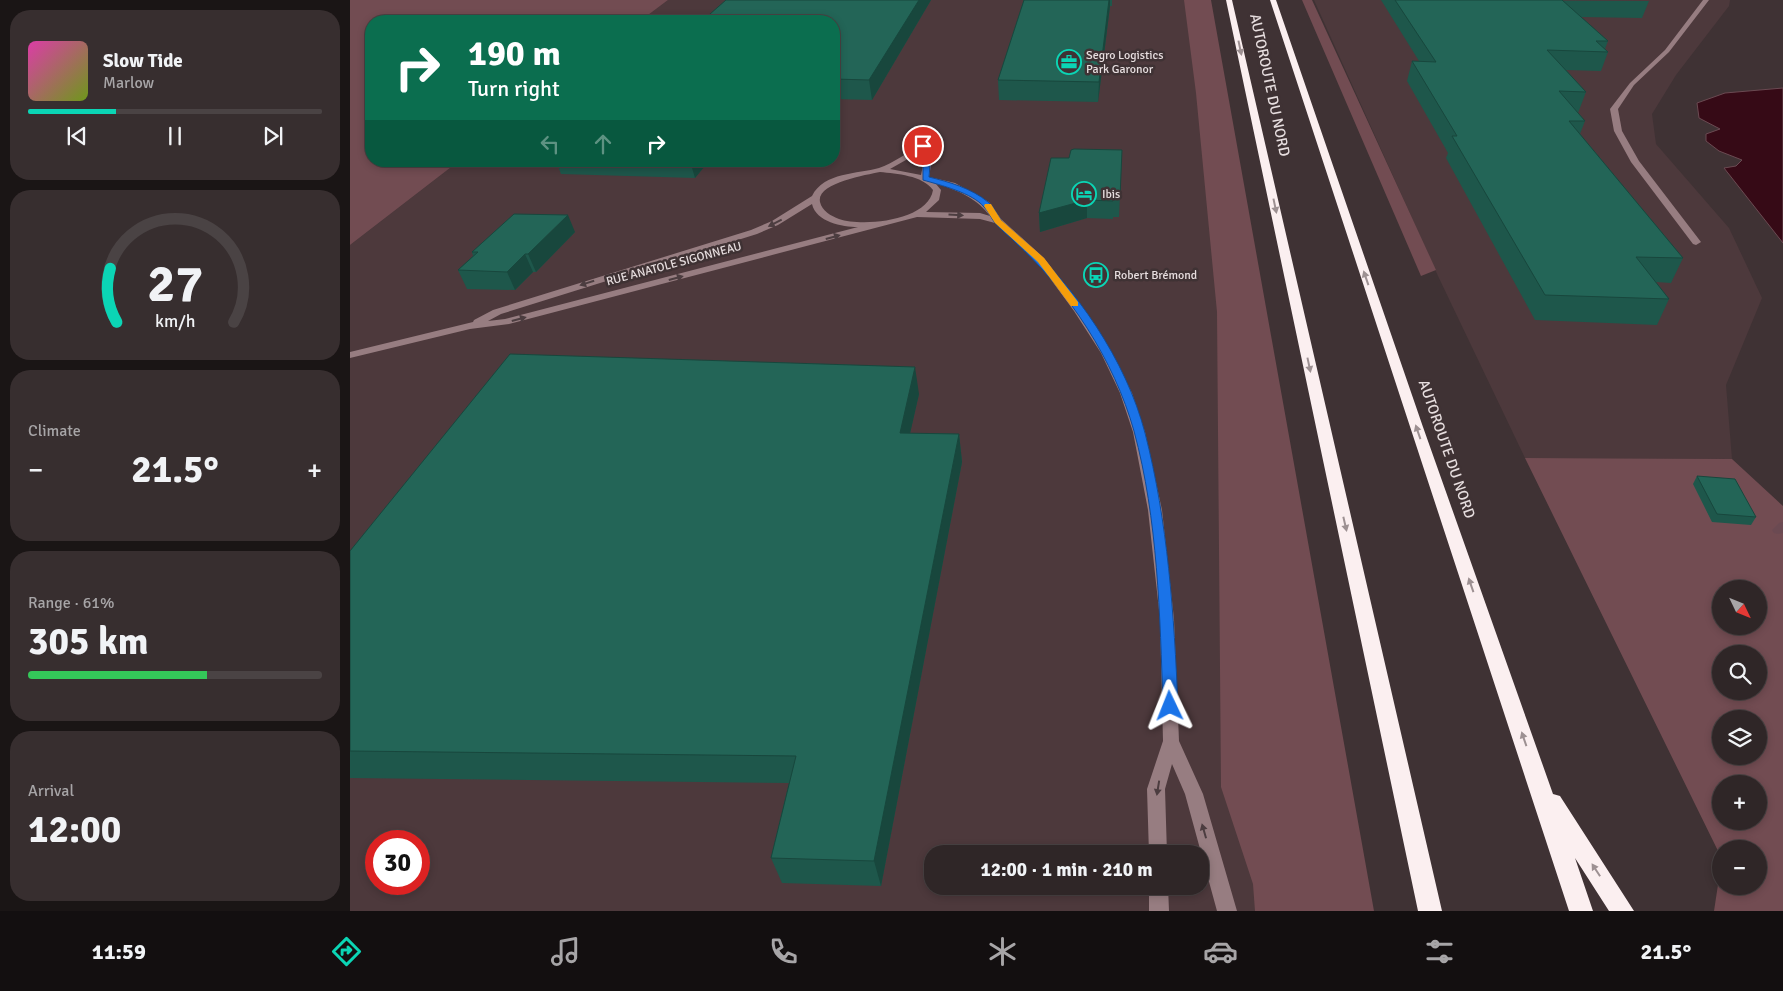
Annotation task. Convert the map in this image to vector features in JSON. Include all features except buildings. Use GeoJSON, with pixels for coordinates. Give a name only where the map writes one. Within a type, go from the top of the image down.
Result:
{"type":"FeatureCollection","features":[{"type":"Feature","properties":{"kind":"highway","name":"AUTOROUTE DU NORD"},"geometry":{"type":"LineString","coordinates":[[1229,0],[1430,911]]}},
{"type":"Feature","properties":{"kind":"highway","name":"AUTOROUTE DU NORD"},"geometry":{"type":"LineString","coordinates":[[1273,0],[1416,427],[1540,785],[1581,911]]}},
{"type":"Feature","properties":{"kind":"highway"},"geometry":{"type":"LineString","coordinates":[[1540,785],[1622,911]]}},
{"type":"Feature","properties":{"kind":"street"},"geometry":{"type":"LineString","coordinates":[[1696,242],[1634,162],[1618,131],[1614,108],[1632,84],[1666,51],[1706,0]]}},
{"type":"Feature","properties":{"kind":"street"},"geometry":{"type":"LineString","coordinates":[[880,170],[899,163],[923,146],[927,165],[925,178]]}},
{"type":"Feature","properties":{"kind":"street"},"geometry":{"type":"LineString","coordinates":[[880,170],[913,174],[952,185],[986,204],[998,221],[1041,260],[1079,310],[1106,353],[1126,393],[1139,432],[1155,510],[1167,619],[1171,741],[1156,788],[1158,845]]}},
{"type":"Feature","properties":{"kind":"street","name":"RUE ANATOLE SIGONNEAU"},"geometry":{"type":"LineString","coordinates":[[470,326],[497,312],[754,232],[775,223],[816,197],[822,189],[832,182],[846,176],[880,170]]}},
{"type":"Feature","properties":{"kind":"street"},"geometry":{"type":"LineString","coordinates":[[914,216],[934,201],[936,192],[933,185],[925,178]]}},
{"type":"Feature","properties":{"kind":"street"},"geometry":{"type":"LineString","coordinates":[[816,197],[816,205],[820,213],[831,219],[847,223],[884,224]]}},
{"type":"Feature","properties":{"kind":"street"},"geometry":{"type":"LineString","coordinates":[[914,216],[935,214],[980,216],[998,221]]}},
{"type":"Feature","properties":{"kind":"street","name":"RUE ANATOLE SIGONNEAU"},"geometry":{"type":"LineString","coordinates":[[350,355],[470,326],[505,322],[914,216]]}},
{"type":"Feature","properties":{"kind":"street"},"geometry":{"type":"LineString","coordinates":[[1171,741],[1194,794],[1227,911]]}},
{"type":"Feature","properties":{"kind":"street"},"geometry":{"type":"LineString","coordinates":[[1158,895],[1159,911]]}},
{"type":"Feature","properties":{"kind":"shaded area"},"geometry":{"type":"Polygon","coordinates":[[[350,0],[668,0],[648,15],[365,15],[365,167],[451,167],[350,245],[350,0]]]}},
{"type":"Feature","properties":{"kind":"shaded area"},"geometry":{"type":"Polygon","coordinates":[[[668,0],[1205,0],[1333,911],[350,911],[350,245],[451,167],[840,167],[840,15],[648,15],[668,0]]]}},
{"type":"Feature","properties":{"kind":"shaded area"},"geometry":{"type":"Polygon","coordinates":[[[1184,0],[1211,0],[1374,911],[1255,911],[1253,884],[1221,787],[1217,312],[1196,93],[1184,0]]]}},
{"type":"Feature","properties":{"kind":"shaded area"},"geometry":{"type":"Polygon","coordinates":[[[1302,0],[1312,0],[1436,270],[1421,276],[1302,0]]]}},
{"type":"Feature","properties":{"kind":"shaded area"},"geometry":{"type":"Polygon","coordinates":[[[1314,0],[1730,0],[1729,6],[1676,75],[1652,114],[1656,144],[1729,228],[1762,298],[1726,385],[1732,459],[1525,458],[1438,276],[1314,0]]]}},
{"type":"Feature","properties":{"kind":"shaded area"},"geometry":{"type":"Polygon","coordinates":[[[1783,88],[1783,243],[1724,168],[1736,166],[1742,160],[1719,151],[1706,141],[1706,134],[1720,129],[1699,118],[1697,103],[1725,93],[1783,88]]]}},
{"type":"Feature","properties":{"kind":"shaded area"},"geometry":{"type":"Polygon","coordinates":[[[1525,458],[1732,459],[1783,506],[1783,911],[1714,911],[1716,895],[1767,895],[1767,840],[1713,840],[1525,458]]]}},
{"type":"Feature","properties":{"kind":"waterway"},"geometry":{"type":"LineString","coordinates":[[1778,530],[1783,526]]}},
{"type":"Feature","properties":{"kind":"slow traffic"},"geometry":{"type":"LineString","coordinates":[[988,206],[998,221],[1041,260],[1074,304]]}},
{"type":"Feature","properties":{"kind":"place","name":"Segro Logistics Park Garonor"},"geometry":{"type":"Point","coordinates":[1069,62]}},
{"type":"Feature","properties":{"kind":"place","name":"Ibis"},"geometry":{"type":"Point","coordinates":[1084,194]}},
{"type":"Feature","properties":{"kind":"place","name":"Robert Brémond"},"geometry":{"type":"Point","coordinates":[1096,275]}},
{"type":"Feature","properties":{"kind":"route"},"geometry":{"type":"LineString","coordinates":[[923,146],[927,165],[925,178],[952,185],[986,204],[998,221],[1041,260],[1079,310],[1106,353],[1126,393],[1139,432],[1155,510],[1167,619],[1170,706]]}}]}
